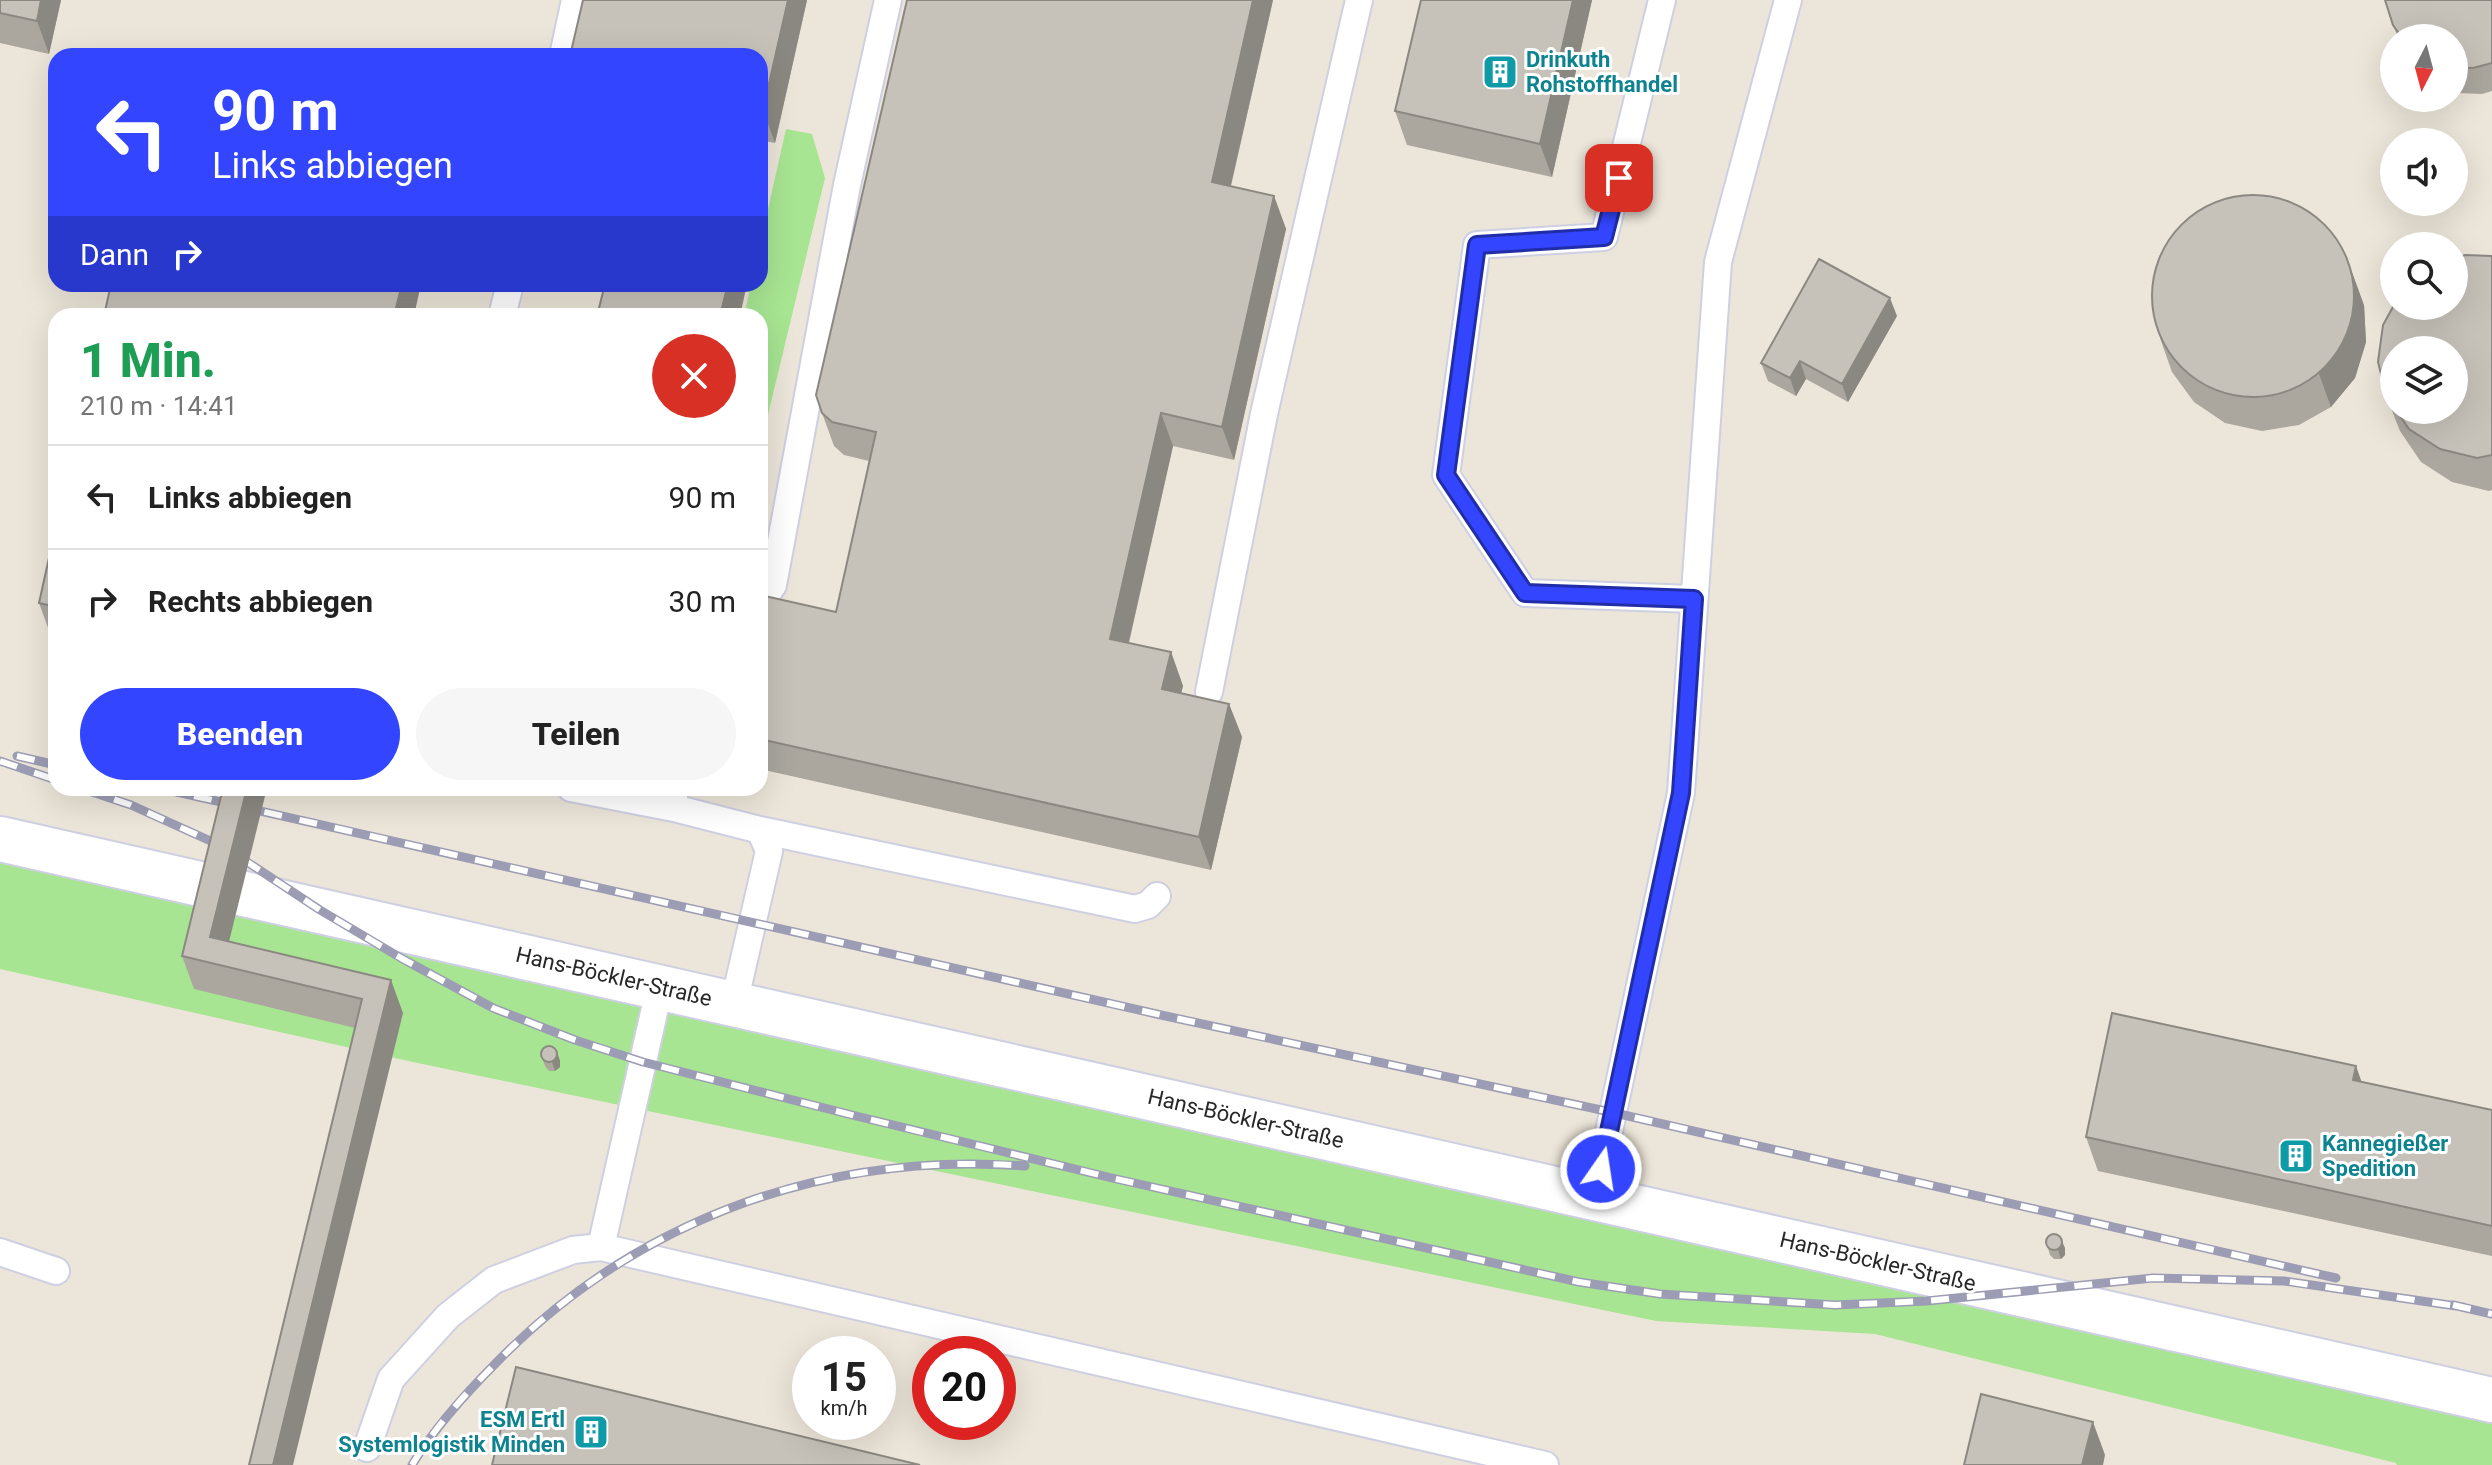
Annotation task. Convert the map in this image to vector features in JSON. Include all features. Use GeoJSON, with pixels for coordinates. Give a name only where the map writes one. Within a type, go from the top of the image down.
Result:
{"type":"FeatureCollection","features":[{"type":"Feature","properties":{"kind":"street","name":"Hans-Böckler-Straße"},"geometry":{"type":"LineString","coordinates":[[0,839],[2492,1400]]}},
{"type":"Feature","properties":{"kind":"lane"},"geometry":{"type":"LineString","coordinates":[[565,48],[575,0]]}},
{"type":"Feature","properties":{"kind":"lane"},"geometry":{"type":"LineString","coordinates":[[768,592],[773,585],[847,185],[888,0]]}},
{"type":"Feature","properties":{"kind":"lane"},"geometry":{"type":"LineString","coordinates":[[1209,692],[1264,414],[1359,0]]}},
{"type":"Feature","properties":{"kind":"lane"},"geometry":{"type":"LineString","coordinates":[[1662,0],[1604,237],[1477,245],[1446,475],[1525,593],[1694,599]]}},
{"type":"Feature","properties":{"kind":"lane"},"geometry":{"type":"LineString","coordinates":[[1595,1197],[1681,793],[1718,262],[1788,0]]}},
{"type":"Feature","properties":{"kind":"lane"},"geometry":{"type":"LineString","coordinates":[[653,796],[674,798],[760,830],[1135,909],[1148,905],[1157,896]]}},
{"type":"Feature","properties":{"kind":"lane"},"geometry":{"type":"LineString","coordinates":[[734,1003],[769,851],[760,830]]}},
{"type":"Feature","properties":{"kind":"lane"},"geometry":{"type":"LineString","coordinates":[[601,1247],[660,986]]}},
{"type":"Feature","properties":{"kind":"lane"},"geometry":{"type":"LineString","coordinates":[[367,1448],[391,1379],[448,1316],[494,1280],[573,1250],[601,1247],[1545,1465]]}},
{"type":"Feature","properties":{"kind":"lane"},"geometry":{"type":"LineString","coordinates":[[0,1252],[56,1271]]}},
{"type":"Feature","properties":{"kind":"green space"},"geometry":{"type":"Polygon","coordinates":[[[786,129],[812,134],[825,178],[768,415],[768,308],[746,308],[749,292],[768,292],[768,209],[786,129]]]}},
{"type":"Feature","properties":{"kind":"green space"},"geometry":{"type":"Polygon","coordinates":[[[0,861],[2492,1423],[2492,1465],[2397,1465],[1875,1334],[1656,1321],[413,1062],[0,969],[0,861]]]}},
{"type":"Feature","properties":{"kind":"building"},"geometry":{"type":"Polygon","coordinates":[[[0,0],[41,0],[37,21],[0,13],[0,0]]]}},
{"type":"Feature","properties":{"kind":"building"},"geometry":{"type":"Polygon","coordinates":[[[583,0],[788,0],[768,88],[768,48],[572,48],[583,0]]]}},
{"type":"Feature","properties":{"kind":"building"},"geometry":{"type":"Polygon","coordinates":[[[907,0],[1253,0],[1212,182],[1274,196],[1222,427],[1161,413],[1110,639],[1171,652],[1162,689],[1229,704],[1199,837],[768,741],[768,597],[836,612],[876,432],[832,422],[822,413],[816,395],[907,0]]]}},
{"type":"Feature","properties":{"kind":"building","name":"Drinkuth Rohstoffhandel"},"geometry":{"type":"Polygon","coordinates":[[[1421,0],[1573,0],[1540,144],[1395,111],[1421,0]]]}},
{"type":"Feature","properties":{"kind":"building"},"geometry":{"type":"Polygon","coordinates":[[[2385,0],[2492,0],[2492,63],[2468,68],[2468,24],[2393,24],[2385,0]]]}},
{"type":"Feature","properties":{"kind":"building"},"geometry":{"type":"Polygon","coordinates":[[[2253,195],[2292,203],[2324,225],[2346,257],[2354,296],[2346,335],[2324,367],[2292,389],[2253,397],[2214,389],[2182,367],[2160,335],[2152,296],[2160,257],[2182,225],[2214,203],[2253,195]]]}},
{"type":"Feature","properties":{"kind":"building"},"geometry":{"type":"Polygon","coordinates":[[[2468,255],[2492,256],[2492,455],[2477,458],[2440,449],[2406,424],[2468,424],[2468,336],[2382,336],[2386,320],[2468,320],[2468,255]]]}},
{"type":"Feature","properties":{"kind":"building"},"geometry":{"type":"Polygon","coordinates":[[[1819,259],[1890,298],[1842,384],[1800,361],[1790,378],[1761,363],[1819,259]]]}},
{"type":"Feature","properties":{"kind":"building"},"geometry":{"type":"Polygon","coordinates":[[[109,292],[400,292],[396,308],[106,308],[109,292]]]}},
{"type":"Feature","properties":{"kind":"building"},"geometry":{"type":"Polygon","coordinates":[[[603,292],[726,292],[722,308],[599,308],[603,292]]]}},
{"type":"Feature","properties":{"kind":"building"},"geometry":{"type":"Polygon","coordinates":[[[48,562],[48,605],[39,603],[48,562]]]}},
{"type":"Feature","properties":{"kind":"building"},"geometry":{"type":"Polygon","coordinates":[[[221,796],[245,796],[210,937],[391,980],[273,1465],[249,1465],[362,999],[182,956],[221,796]]]}},
{"type":"Feature","properties":{"kind":"building","name":"Kannegießer Spedition"},"geometry":{"type":"Polygon","coordinates":[[[2112,1013],[2356,1066],[2353,1080],[2492,1110],[2492,1226],[2086,1137],[2112,1013]]]}},
{"type":"Feature","properties":{"kind":"building"},"geometry":{"type":"Polygon","coordinates":[[[549,1046],[557,1054],[549,1062],[541,1054],[549,1046]]]}},
{"type":"Feature","properties":{"kind":"building"},"geometry":{"type":"Polygon","coordinates":[[[2054,1234],[2062,1242],[2054,1250],[2046,1242],[2054,1234]]]}},
{"type":"Feature","properties":{"kind":"building"},"geometry":{"type":"Polygon","coordinates":[[[516,1367],[792,1434],[792,1440],[817,1440],[920,1465],[492,1465],[516,1367]]]}},
{"type":"Feature","properties":{"kind":"building"},"geometry":{"type":"Polygon","coordinates":[[[1981,1394],[2093,1422],[2082,1465],[1964,1465],[1981,1394]]]}},
{"type":"Feature","properties":{"kind":"railway"},"geometry":{"type":"LineString","coordinates":[[17,756],[48,763]]}},
{"type":"Feature","properties":{"kind":"railway"},"geometry":{"type":"LineString","coordinates":[[0,761],[48,777]]}},
{"type":"Feature","properties":{"kind":"railway"},"geometry":{"type":"LineString","coordinates":[[104,796],[226,848],[320,910],[401,958],[493,1008],[575,1040],[643,1062],[1112,1178],[1579,1282],[1660,1294],[1835,1305],[1927,1301],[2153,1278],[2284,1281],[2463,1307]]}},
{"type":"Feature","properties":{"kind":"railway"},"geometry":{"type":"LineString","coordinates":[[194,796],[1161,1015],[1615,1113],[2336,1278]]}},
{"type":"Feature","properties":{"kind":"railway"},"geometry":{"type":"LineString","coordinates":[[412,1465],[463,1398],[552,1312],[611,1269],[673,1233],[739,1205],[807,1184],[878,1170],[951,1164],[1025,1166]]}},
{"type":"Feature","properties":{"kind":"railway"},"geometry":{"type":"LineString","coordinates":[[2453,1305],[2492,1314]]}},
{"type":"Feature","properties":{"kind":"place","name":"Drinkuth Rohstoffhandel"},"geometry":{"type":"Point","coordinates":[1500,72]}},
{"type":"Feature","properties":{"kind":"place","name":"Kannegießer Spedition"},"geometry":{"type":"Point","coordinates":[2296,1156]}},
{"type":"Feature","properties":{"kind":"place","name":"ESM Ertl Systemlogistik Minden"},"geometry":{"type":"Point","coordinates":[591,1432]}},
{"type":"Feature","properties":{"kind":"route"},"geometry":{"type":"LineString","coordinates":[[1601,1169],[1681,793],[1694,599],[1525,593],[1446,475],[1477,245],[1604,237],[1619,178]]}}]}
